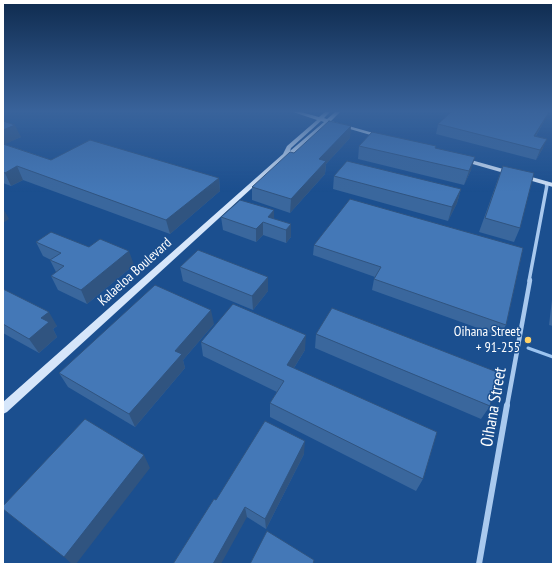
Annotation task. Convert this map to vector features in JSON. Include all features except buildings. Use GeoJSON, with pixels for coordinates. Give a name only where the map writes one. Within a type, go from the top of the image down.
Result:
{"type":"FeatureCollection","features":[{"type":"Feature","properties":{"kind":"street","name":"Kalaeloa Boulevard"},"geometry":{"type":"LineString","coordinates":[[285,155],[289,147],[298,138]]}},
{"type":"Feature","properties":{"kind":"street","name":"Kalaeloa Boulevard"},"geometry":{"type":"LineString","coordinates":[[3,409],[285,155],[294,151],[309,138]]}},
{"type":"Feature","properties":{"kind":"street"},"geometry":{"type":"LineString","coordinates":[[457,158],[550,184]]}},
{"type":"Feature","properties":{"kind":"street","name":"Oihana Street"},"geometry":{"type":"LineString","coordinates":[[479,564],[550,184]]}},
{"type":"Feature","properties":{"kind":"waterway"},"geometry":{"type":"LineString","coordinates":[[528,348],[553,357]]}},
{"type":"Feature","properties":{"kind":"place","name":"Oihana Street + 91-255"},"geometry":{"type":"Point","coordinates":[528,340]}}]}
